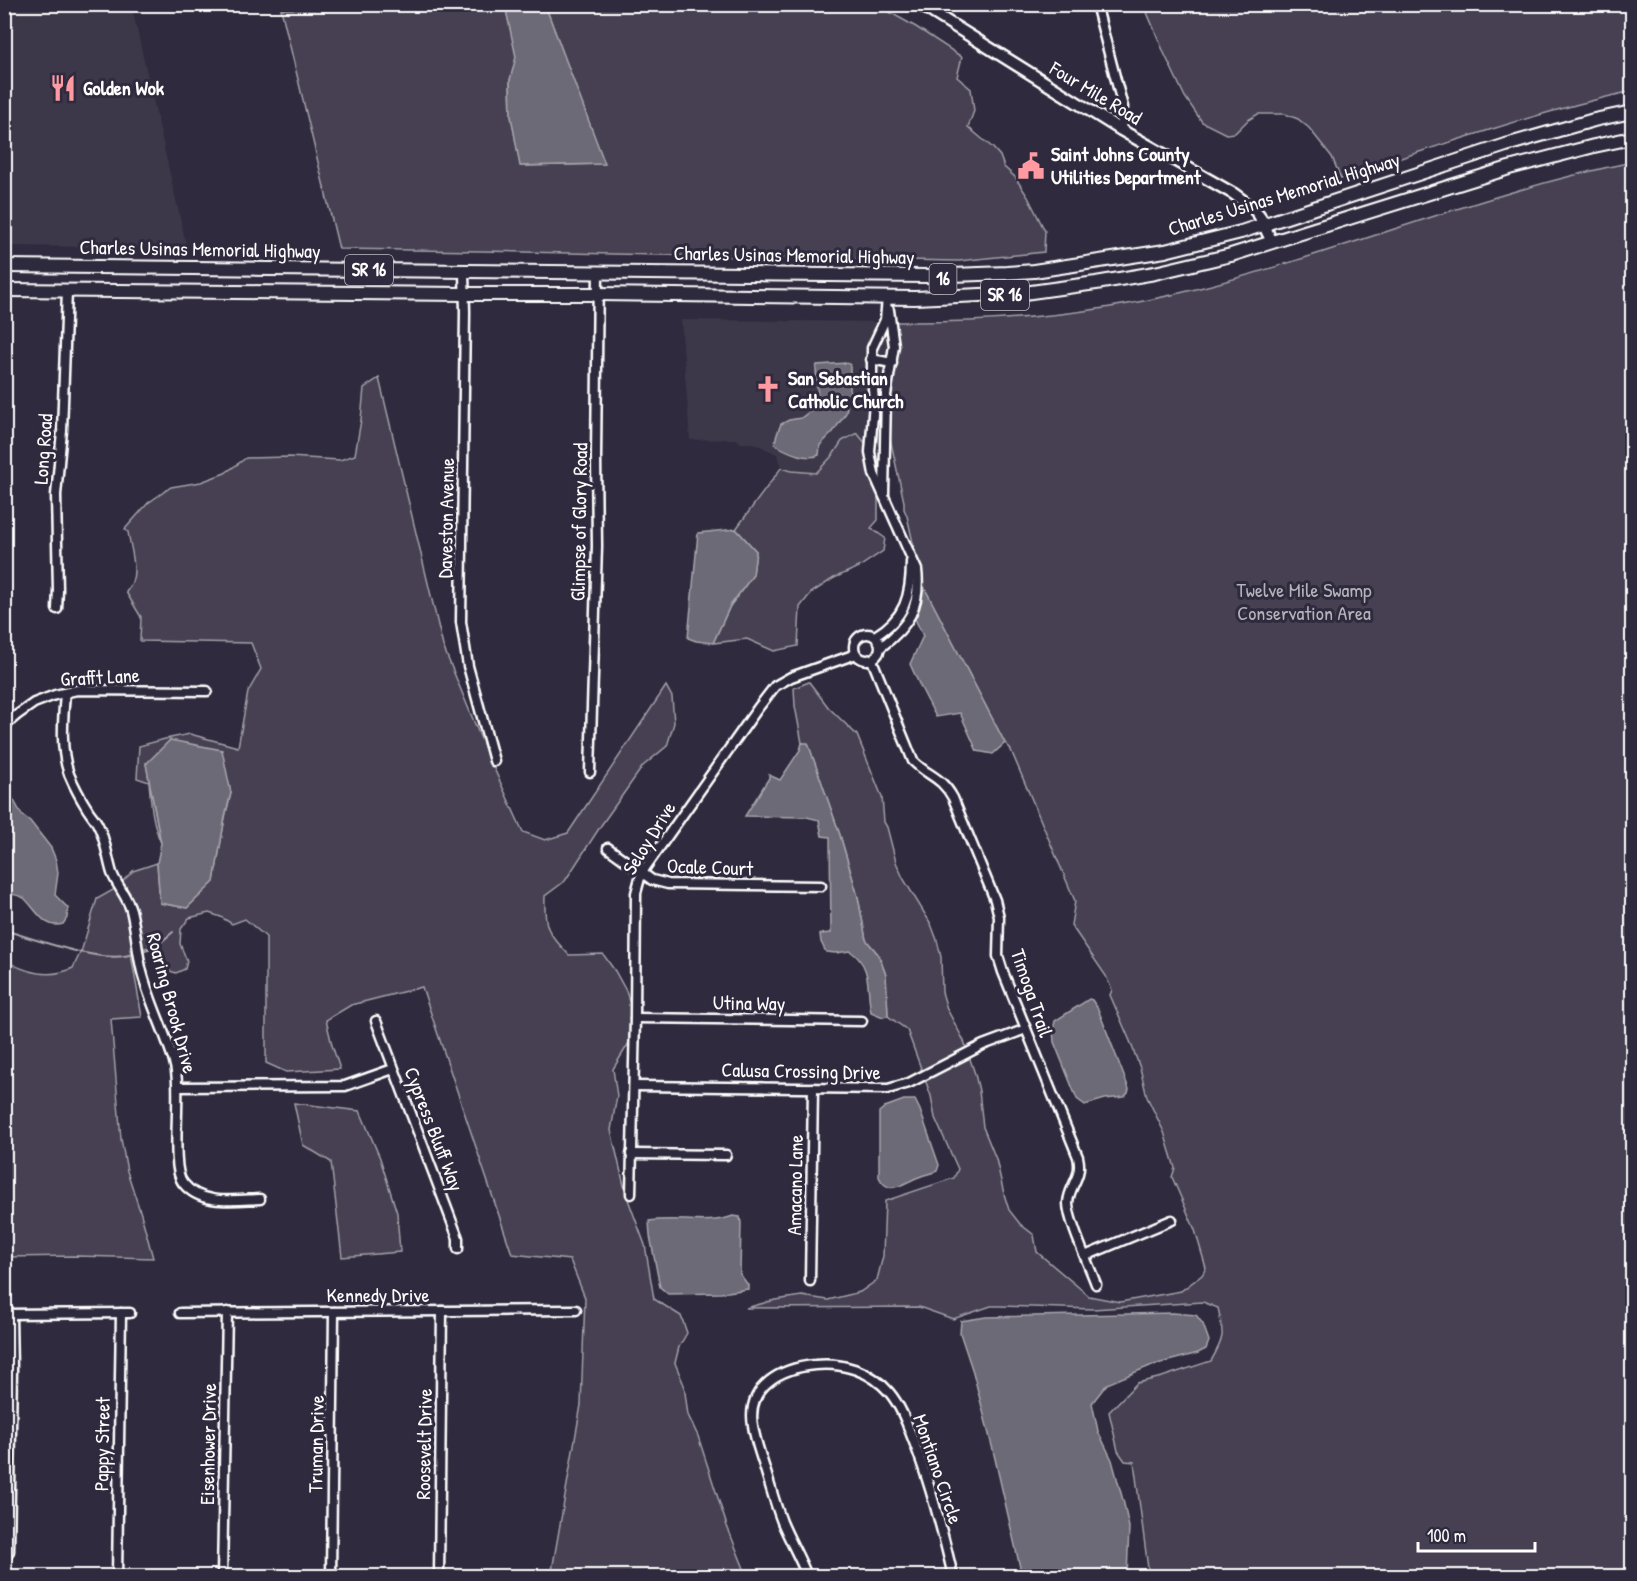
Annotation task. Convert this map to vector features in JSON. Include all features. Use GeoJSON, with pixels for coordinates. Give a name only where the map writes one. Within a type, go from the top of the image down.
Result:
{"type":"FeatureCollection","features":[{"type":"Feature","properties":{"kind":"highway","name":"Charles Usinas Memorial Highway"},"geometry":{"type":"LineString","coordinates":[[4,266],[925,276],[1008,273],[1071,266],[1165,251],[1241,232],[1506,146],[1594,120],[1632,112]]}},
{"type":"Feature","properties":{"kind":"highway","name":"Charles Usinas Memorial Highway"},"geometry":{"type":"LineString","coordinates":[[4,290],[915,298],[1024,293],[1155,273],[1231,255],[1509,168],[1632,138]]}},
{"type":"Feature","properties":{"kind":"highway","name":"16"},"geometry":{"type":"LineString","coordinates":[[887,297],[896,282],[987,278],[1008,273]]}},
{"type":"Feature","properties":{"kind":"main road","name":"Four Mile Road"},"geometry":{"type":"LineString","coordinates":[[919,4],[1121,130],[1234,194],[1253,208],[1272,242]]}},
{"type":"Feature","properties":{"kind":"street"},"geometry":{"type":"LineString","coordinates":[[1096,4],[1123,108],[1121,130]]}},
{"type":"Feature","properties":{"kind":"street","name":"Daveston Avenue"},"geometry":{"type":"LineString","coordinates":[[464,272],[461,622],[468,666],[494,760]]}},
{"type":"Feature","properties":{"kind":"street","name":"Glimpse of Glory Road"},"geometry":{"type":"LineString","coordinates":[[590,772],[597,546],[598,272]]}},
{"type":"Feature","properties":{"kind":"street","name":"Long Road"},"geometry":{"type":"LineString","coordinates":[[57,609],[57,495],[62,431],[67,290]]}},
{"type":"Feature","properties":{"kind":"street"},"geometry":{"type":"LineString","coordinates":[[881,647],[875,636],[866,633],[858,637],[854,645],[856,654],[863,659],[872,660],[878,655],[881,647],[897,635],[905,625],[917,598],[919,586],[917,570],[874,474],[870,453],[874,402],[872,348],[885,320],[887,297]]}},
{"type":"Feature","properties":{"kind":"street"},"geometry":{"type":"LineString","coordinates":[[884,497],[886,403],[894,346],[887,297]]}},
{"type":"Feature","properties":{"kind":"street"},"geometry":{"type":"LineString","coordinates":[[872,358],[892,363]]}},
{"type":"Feature","properties":{"kind":"street"},"geometry":{"type":"LineString","coordinates":[[875,636],[889,628],[903,610],[911,574],[911,556]]}},
{"type":"Feature","properties":{"kind":"street","name":"Seloy Drive"},"geometry":{"type":"LineString","coordinates":[[631,1194],[636,892],[642,874],[758,708],[776,686],[791,678],[856,654]]}},
{"type":"Feature","properties":{"kind":"street","name":"Timoga Trail"},"geometry":{"type":"LineString","coordinates":[[872,660],[913,761],[922,770],[940,779],[947,787],[995,900],[999,917],[998,956],[1003,972],[1078,1157],[1080,1168],[1068,1199],[1068,1212],[1096,1284]]}},
{"type":"Feature","properties":{"kind":"street","name":"Grafft Lane"},"geometry":{"type":"LineString","coordinates":[[6,721],[34,703],[55,694],[77,690],[207,691]]}},
{"type":"Feature","properties":{"kind":"street","name":"Roaring Brook Drive"},"geometry":{"type":"LineString","coordinates":[[64,693],[64,747],[69,773],[88,811],[98,824],[108,851],[113,874],[130,909],[142,971],[153,1008],[176,1065],[179,1178],[194,1193],[207,1199],[260,1199]]}},
{"type":"Feature","properties":{"kind":"street","name":"Ocale Court"},"geometry":{"type":"LineString","coordinates":[[608,848],[642,874],[652,880],[668,884],[821,886]]}},
{"type":"Feature","properties":{"kind":"street","name":"Utina Way"},"geometry":{"type":"LineString","coordinates":[[635,1018],[862,1021]]}},
{"type":"Feature","properties":{"kind":"street","name":"Cypress Bluff Way"},"geometry":{"type":"LineString","coordinates":[[376,1021],[458,1238],[458,1249]]}},
{"type":"Feature","properties":{"kind":"street","name":"Calusa Crossing Drive"},"geometry":{"type":"LineString","coordinates":[[634,1086],[888,1089],[909,1083],[983,1045],[1026,1029]]}},
{"type":"Feature","properties":{"kind":"street"},"geometry":{"type":"LineString","coordinates":[[178,1087],[345,1086],[393,1069]]}},
{"type":"Feature","properties":{"kind":"street","name":"Amacano Lane"},"geometry":{"type":"LineString","coordinates":[[810,1281],[813,1089]]}},
{"type":"Feature","properties":{"kind":"street"},"geometry":{"type":"LineString","coordinates":[[632,1154],[726,1155]]}},
{"type":"Feature","properties":{"kind":"street"},"geometry":{"type":"LineString","coordinates":[[1085,1256],[1172,1220]]}},
{"type":"Feature","properties":{"kind":"street","name":"Kennedy Drive"},"geometry":{"type":"LineString","coordinates":[[180,1312],[576,1310]]}},
{"type":"Feature","properties":{"kind":"street","name":"Roosevelt Drive"},"geometry":{"type":"LineString","coordinates":[[439,1576],[442,1311]]}},
{"type":"Feature","properties":{"kind":"street","name":"Eisenhower Drive"},"geometry":{"type":"LineString","coordinates":[[222,1576],[227,1312]]}},
{"type":"Feature","properties":{"kind":"street","name":"Truman Drive"},"geometry":{"type":"LineString","coordinates":[[331,1576],[334,1312]]}},
{"type":"Feature","properties":{"kind":"street","name":"Pappy Street"},"geometry":{"type":"LineString","coordinates":[[8,1314],[125,1313],[117,1576]]}},
{"type":"Feature","properties":{"kind":"street"},"geometry":{"type":"LineString","coordinates":[[4,1561],[9,1551],[12,1369],[8,1314]]}},
{"type":"Feature","properties":{"kind":"street","name":"Montiano Circle"},"geometry":{"type":"LineString","coordinates":[[807,1576],[782,1521],[770,1486],[753,1426],[753,1410],[756,1397],[765,1384],[775,1376],[789,1370],[825,1364],[842,1365],[858,1370],[874,1379],[889,1391],[901,1410],[919,1455],[953,1576]]}},
{"type":"Feature","properties":{"kind":"shaded area"},"geometry":{"type":"Polygon","coordinates":[[[505,5],[545,5],[605,164],[520,166],[511,116],[510,80],[516,57],[505,5]]]}},
{"type":"Feature","properties":{"kind":"shaded area"},"geometry":{"type":"Polygon","coordinates":[[[132,8],[187,248],[5,246],[5,9],[132,8]]]}},
{"type":"Feature","properties":{"kind":"shaded area"},"geometry":{"type":"Polygon","coordinates":[[[681,320],[896,322],[896,363],[890,395],[890,438],[871,450],[842,441],[833,455],[816,473],[781,468],[777,454],[753,443],[741,443],[736,439],[690,440],[681,320]],[[816,369],[818,402],[809,413],[801,418],[789,420],[775,437],[775,443],[797,454],[812,458],[820,452],[820,445],[833,432],[846,413],[850,389],[816,369]]]}},
{"type":"Feature","properties":{"kind":"shaded area"},"geometry":{"type":"Polygon","coordinates":[[[847,363],[850,365],[850,389],[846,413],[833,432],[820,445],[819,455],[802,456],[775,444],[781,424],[801,418],[818,402],[817,365],[847,363]]]}},
{"type":"Feature","properties":{"kind":"shaded area"},"geometry":{"type":"Polygon","coordinates":[[[736,529],[756,551],[753,575],[730,606],[713,643],[688,638],[698,533],[736,529]]]}},
{"type":"Feature","properties":{"kind":"shaded area"},"geometry":{"type":"Polygon","coordinates":[[[922,583],[1005,743],[993,754],[977,751],[960,713],[936,717],[910,664],[923,636],[915,619],[922,583]]]}},
{"type":"Feature","properties":{"kind":"shaded area"},"geometry":{"type":"Polygon","coordinates":[[[170,740],[222,750],[231,793],[214,882],[187,908],[160,903],[157,863],[161,843],[146,764],[170,740]]]}},
{"type":"Feature","properties":{"kind":"shaded area"},"geometry":{"type":"Polygon","coordinates":[[[802,743],[808,743],[840,835],[858,897],[866,940],[878,954],[886,975],[888,1016],[883,1017],[871,1012],[867,978],[857,957],[850,951],[826,952],[821,942],[820,934],[831,933],[830,837],[822,836],[819,820],[807,817],[745,816],[769,775],[780,780],[800,750],[802,743]]]}},
{"type":"Feature","properties":{"kind":"shaded area"},"geometry":{"type":"Polygon","coordinates":[[[5,794],[12,797],[22,815],[30,821],[51,848],[58,873],[55,895],[68,908],[67,918],[63,924],[56,925],[45,921],[24,898],[5,893],[5,794]]]}},
{"type":"Feature","properties":{"kind":"shaded area"},"geometry":{"type":"Polygon","coordinates":[[[1089,999],[1098,1009],[1129,1089],[1124,1097],[1105,1099],[1085,1105],[1077,1099],[1054,1042],[1053,1030],[1055,1021],[1089,999]]]}},
{"type":"Feature","properties":{"kind":"shaded area"},"geometry":{"type":"Polygon","coordinates":[[[904,1100],[915,1100],[939,1165],[937,1171],[892,1188],[887,1187],[879,1177],[879,1112],[885,1107],[904,1100]]]}},
{"type":"Feature","properties":{"kind":"shaded area"},"geometry":{"type":"Polygon","coordinates":[[[740,1217],[740,1274],[748,1285],[748,1289],[721,1293],[668,1294],[660,1287],[649,1221],[702,1221],[740,1217]]]}},
{"type":"Feature","properties":{"kind":"shaded area"},"geometry":{"type":"Polygon","coordinates":[[[1173,1313],[1196,1315],[1203,1324],[1209,1341],[1206,1349],[1150,1366],[1107,1384],[1092,1403],[1098,1431],[1112,1460],[1129,1527],[1127,1576],[1022,1576],[993,1450],[973,1372],[960,1333],[961,1321],[986,1317],[1173,1313]]]}},
{"type":"Feature","properties":{"kind":"green space"},"geometry":{"type":"Polygon","coordinates":[[[314,4],[505,5],[517,57],[510,80],[511,116],[521,166],[604,164],[545,5],[877,5],[962,57],[957,77],[971,89],[974,111],[968,127],[1000,156],[1004,167],[1015,177],[1028,197],[1045,231],[1044,252],[959,261],[339,249],[281,9],[314,9],[314,4]]]}},
{"type":"Feature","properties":{"kind":"green space"},"geometry":{"type":"Polygon","coordinates":[[[1146,5],[1632,5],[1632,91],[1504,125],[1341,179],[1332,157],[1309,128],[1298,119],[1285,114],[1258,114],[1235,133],[1226,134],[1202,122],[1185,97],[1165,55],[1146,5]]]}},
{"type":"Feature","properties":{"kind":"green space","name":"Twelve Mile Swamp Conservation Area"},"geometry":{"type":"Polygon","coordinates":[[[1632,162],[1632,1576],[1149,1576],[1134,1462],[1125,1461],[1118,1451],[1109,1412],[1137,1383],[1211,1361],[1222,1336],[1218,1308],[1203,1302],[1093,1309],[991,1306],[953,1319],[919,1307],[746,1308],[802,1296],[828,1300],[860,1292],[877,1280],[883,1256],[885,1201],[954,1178],[958,1169],[935,1118],[931,1096],[907,1030],[888,1016],[886,975],[878,954],[866,940],[858,897],[840,835],[808,744],[802,743],[794,688],[809,682],[829,708],[857,735],[882,797],[884,822],[896,862],[931,924],[937,940],[941,957],[942,992],[947,1009],[964,1041],[975,1074],[983,1127],[996,1159],[1009,1210],[1020,1224],[1034,1235],[1037,1252],[1089,1296],[1120,1302],[1181,1291],[1202,1275],[1206,1268],[1195,1230],[1172,1177],[1175,1168],[1164,1132],[1147,1097],[1140,1068],[1110,995],[1112,990],[1106,976],[1071,925],[1075,901],[1010,748],[1005,743],[922,583],[890,438],[890,395],[896,363],[896,322],[970,321],[1045,316],[1155,299],[1302,259],[1521,189],[1632,162]]]}},
{"type":"Feature","properties":{"kind":"green space"},"geometry":{"type":"Polygon","coordinates":[[[379,378],[443,646],[486,751],[523,832],[545,840],[568,833],[666,686],[672,697],[674,723],[667,746],[643,766],[565,881],[545,896],[545,916],[551,934],[569,955],[603,954],[626,991],[633,1014],[632,1038],[613,1069],[617,1096],[611,1130],[626,1194],[645,1245],[654,1299],[681,1316],[687,1333],[679,1347],[675,1363],[684,1385],[688,1415],[698,1436],[727,1526],[747,1576],[551,1576],[581,1405],[585,1298],[570,1260],[512,1254],[422,987],[351,1005],[326,1020],[340,1069],[286,1072],[266,1063],[266,937],[245,919],[232,924],[209,913],[189,918],[181,929],[180,944],[187,961],[185,969],[176,973],[166,970],[157,947],[130,949],[142,1017],[111,1019],[121,1139],[127,1171],[153,1258],[5,1257],[4,959],[20,968],[38,973],[55,973],[73,968],[82,949],[97,899],[115,889],[133,871],[157,863],[160,903],[187,908],[214,882],[231,793],[146,763],[161,843],[151,805],[149,782],[137,778],[139,746],[190,734],[238,747],[248,692],[261,669],[251,643],[140,641],[141,617],[126,592],[131,586],[134,571],[133,555],[128,532],[125,529],[148,503],[171,487],[201,482],[225,473],[246,458],[289,457],[340,460],[355,455],[364,388],[379,378]]]}},
{"type":"Feature","properties":{"kind":"green space"},"geometry":{"type":"Polygon","coordinates":[[[857,433],[871,450],[868,470],[878,485],[878,520],[871,528],[885,538],[883,551],[811,593],[800,607],[798,646],[774,651],[747,639],[713,643],[730,606],[753,575],[756,551],[736,529],[781,468],[816,473],[833,455],[842,441],[857,433]]]}},
{"type":"Feature","properties":{"kind":"green space"},"geometry":{"type":"Polygon","coordinates":[[[294,1103],[360,1111],[380,1158],[397,1213],[400,1252],[342,1257],[331,1162],[303,1145],[294,1103]]]}},
{"type":"Feature","properties":{"kind":"waterway"},"geometry":{"type":"LineString","coordinates":[[4,930],[87,954],[105,956],[132,954]]}},
{"type":"Feature","properties":{"kind":"waterway"},"geometry":{"type":"LineString","coordinates":[[145,950],[155,947],[173,932]]}},
{"type":"Feature","properties":{"kind":"place","name":"Golden Wok"},"geometry":{"type":"Point","coordinates":[63,88]}},
{"type":"Feature","properties":{"kind":"place","name":"Saint Johns County Utilities Department"},"geometry":{"type":"Point","coordinates":[1031,166]}},
{"type":"Feature","properties":{"kind":"place","name":"San Sebastian Catholic Church"},"geometry":{"type":"Point","coordinates":[768,389]}}]}
